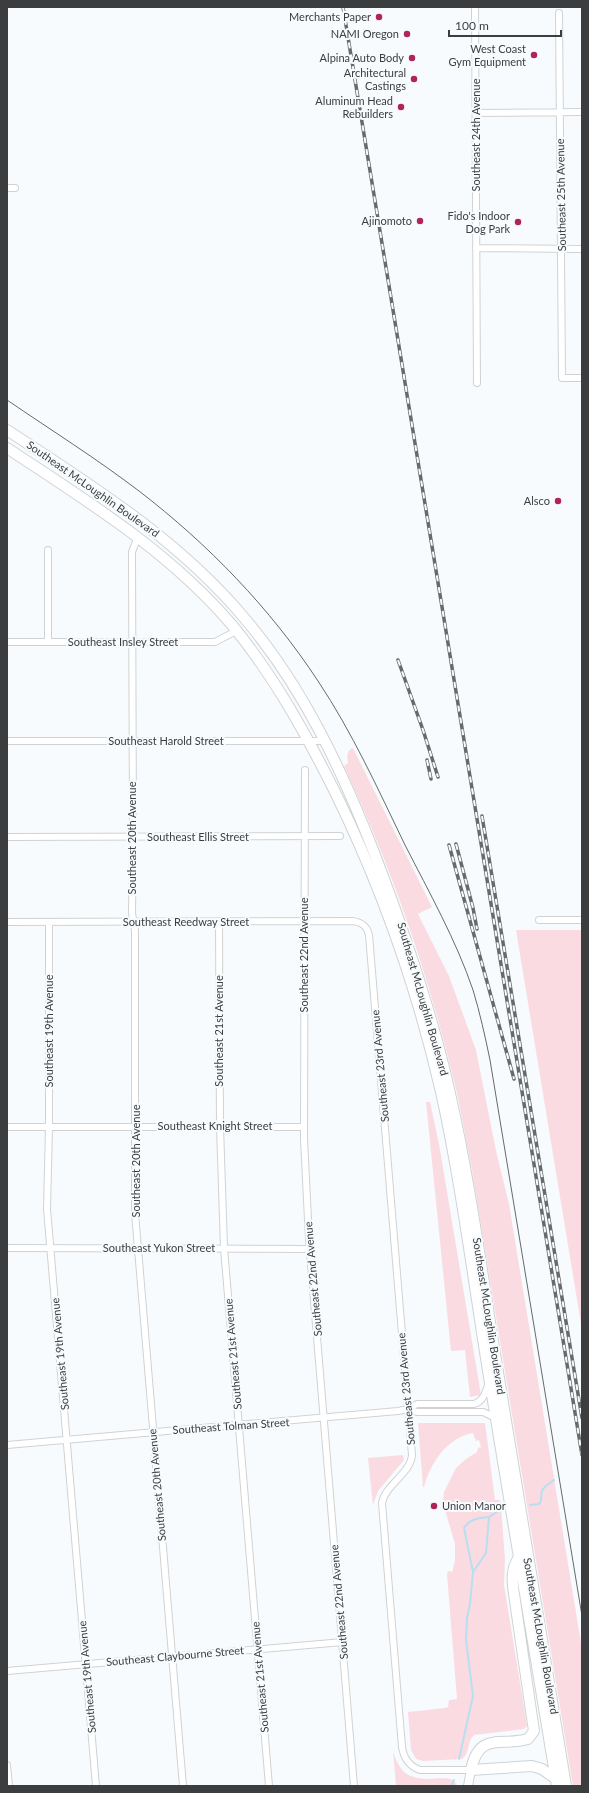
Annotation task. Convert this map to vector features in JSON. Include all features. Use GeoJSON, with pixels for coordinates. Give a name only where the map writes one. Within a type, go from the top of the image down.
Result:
{"type":"FeatureCollection","features":[{"type":"Feature","properties":{"kind":"highway","name":"Southeast McLoughlin Boulevard"},"geometry":{"type":"LineString","coordinates":[[7,430],[130,513],[180,552],[205,576],[246,620],[276,659],[303,702],[358,810],[413,960],[439,1049],[459,1136],[514,1502],[566,1786]]}},
{"type":"Feature","properties":{"kind":"highway","name":"Southeast McLoughlin Boulevard"},"geometry":{"type":"LineString","coordinates":[[7,448],[138,536],[195,586],[236,631],[273,682],[318,758],[366,856],[396,935],[423,1023],[440,1088],[452,1150],[496,1418],[514,1502]]}},
{"type":"Feature","properties":{"kind":"highway","name":"Southeast McLoughlin Boulevard"},"geometry":{"type":"LineString","coordinates":[[516,1513],[519,1556],[556,1782]]}},
{"type":"Feature","properties":{"kind":"highway"},"geometry":{"type":"LineString","coordinates":[[519,1556],[513,1566],[512,1575],[534,1731],[528,1739],[498,1742],[480,1748],[475,1754],[471,1770],[532,1766],[542,1769],[556,1782]]}},
{"type":"Feature","properties":{"kind":"main road"},"geometry":{"type":"LineString","coordinates":[[468,1786],[471,1770]]}},
{"type":"Feature","properties":{"kind":"street","name":"Southeast 24th Avenue"},"geometry":{"type":"LineString","coordinates":[[475,7],[477,383]]}},
{"type":"Feature","properties":{"kind":"street","name":"Southeast 25th Avenue"},"geometry":{"type":"LineString","coordinates":[[560,13],[562,378],[582,378]]}},
{"type":"Feature","properties":{"kind":"street"},"geometry":{"type":"LineString","coordinates":[[476,113],[582,112]]}},
{"type":"Feature","properties":{"kind":"street"},"geometry":{"type":"LineString","coordinates":[[7,188],[15,188]]}},
{"type":"Feature","properties":{"kind":"street"},"geometry":{"type":"LineString","coordinates":[[476,248],[582,249]]}},
{"type":"Feature","properties":{"kind":"street","name":"Southeast 20th Avenue"},"geometry":{"type":"LineString","coordinates":[[138,536],[132,552],[132,913],[135,931],[136,1126],[134,1180],[152,1432],[183,1786]]}},
{"type":"Feature","properties":{"kind":"street"},"geometry":{"type":"LineString","coordinates":[[48,550],[48,642]]}},
{"type":"Feature","properties":{"kind":"street","name":"Southeast Insley Street"},"geometry":{"type":"LineString","coordinates":[[7,642],[215,642],[236,631]]}},
{"type":"Feature","properties":{"kind":"street","name":"Southeast Harold Street"},"geometry":{"type":"LineString","coordinates":[[7,741],[324,741]]}},
{"type":"Feature","properties":{"kind":"street","name":"Southeast 22nd Avenue"},"geometry":{"type":"LineString","coordinates":[[305,770],[303,1127],[310,1249],[354,1786]]}},
{"type":"Feature","properties":{"kind":"street","name":"Southeast Ellis Street"},"geometry":{"type":"LineString","coordinates":[[7,837],[340,836]]}},
{"type":"Feature","properties":{"kind":"street"},"geometry":{"type":"LineString","coordinates":[[539,920],[582,920]]}},
{"type":"Feature","properties":{"kind":"street","name":"Southeast Reedway Street"},"geometry":{"type":"LineString","coordinates":[[7,922],[352,921],[364,924]]}},
{"type":"Feature","properties":{"kind":"street","name":"Southeast 19th Avenue"},"geometry":{"type":"LineString","coordinates":[[49,922],[49,1126],[47,1196],[96,1786]]}},
{"type":"Feature","properties":{"kind":"street","name":"Southeast 21st Avenue"},"geometry":{"type":"LineString","coordinates":[[219,922],[220,1126],[224,1248],[269,1786]]}},
{"type":"Feature","properties":{"kind":"street","name":"Southeast 23rd Avenue"},"geometry":{"type":"LineString","coordinates":[[364,924],[370,935],[412,1460],[385,1494],[382,1503],[403,1752],[410,1766],[420,1770],[471,1770]]}},
{"type":"Feature","properties":{"kind":"street","name":"Southeast Knight Street"},"geometry":{"type":"LineString","coordinates":[[7,1127],[303,1127]]}},
{"type":"Feature","properties":{"kind":"street","name":"Southeast Yukon Street"},"geometry":{"type":"LineString","coordinates":[[7,1248],[310,1249]]}},
{"type":"Feature","properties":{"kind":"street","name":"Southeast Tolman Street"},"geometry":{"type":"LineString","coordinates":[[7,1445],[324,1418],[408,1409],[417,1404],[474,1404],[479,1403],[482,1399],[490,1380]]}},
{"type":"Feature","properties":{"kind":"street","name":"Southeast Tolman Street"},"geometry":{"type":"LineString","coordinates":[[408,1409],[417,1412],[483,1412],[496,1418]]}},
{"type":"Feature","properties":{"kind":"street","name":"Southeast Claybourne Street"},"geometry":{"type":"LineString","coordinates":[[7,1671],[343,1642]]}},
{"type":"Feature","properties":{"kind":"street"},"geometry":{"type":"LineString","coordinates":[[7,1764],[9,1786]]}},
{"type":"Feature","properties":{"kind":"shaded area"},"geometry":{"type":"Polygon","coordinates":[[[353,748],[432,907],[418,914],[449,976],[476,1050],[496,1151],[509,1204],[581,1643],[582,1786],[573,1786],[471,1164],[456,1091],[444,1041],[407,920],[393,881],[344,766],[348,763],[347,757],[349,750],[353,748]]]}},
{"type":"Feature","properties":{"kind":"shaded area"},"geometry":{"type":"Polygon","coordinates":[[[516,930],[582,930],[582,1330],[516,930]]]}},
{"type":"Feature","properties":{"kind":"shaded area"},"geometry":{"type":"Polygon","coordinates":[[[426,1102],[430,1102],[439,1144],[481,1395],[470,1397],[465,1350],[451,1351],[426,1102]]]}},
{"type":"Feature","properties":{"kind":"shaded area"},"geometry":{"type":"Polygon","coordinates":[[[418,1423],[485,1423],[495,1500],[500,1500],[501,1506],[505,1559],[504,1585],[527,1726],[524,1729],[474,1735],[470,1741],[465,1757],[462,1759],[423,1761],[416,1759],[411,1750],[408,1712],[445,1708],[448,1707],[449,1700],[457,1699],[447,1574],[448,1571],[452,1572],[455,1561],[455,1544],[443,1503],[444,1492],[456,1468],[477,1452],[478,1448],[481,1447],[479,1440],[476,1441],[473,1433],[464,1435],[456,1440],[441,1452],[423,1487],[418,1423]]]}},
{"type":"Feature","properties":{"kind":"shaded area"},"geometry":{"type":"Polygon","coordinates":[[[403,1455],[404,1460],[378,1491],[373,1505],[368,1458],[403,1455]]]}},
{"type":"Feature","properties":{"kind":"shaded area"},"geometry":{"type":"Polygon","coordinates":[[[393,1751],[401,1769],[410,1776],[427,1779],[449,1779],[454,1781],[457,1786],[396,1786],[393,1751]]]}},
{"type":"Feature","properties":{"kind":"waterway"},"geometry":{"type":"LineString","coordinates":[[530,1505],[539,1504],[543,1489],[554,1480]]}},
{"type":"Feature","properties":{"kind":"waterway"},"geometry":{"type":"LineString","coordinates":[[459,1759],[473,1696],[466,1640],[467,1618],[473,1572],[486,1553],[489,1517],[500,1510]]}},
{"type":"Feature","properties":{"kind":"waterway"},"geometry":{"type":"LineString","coordinates":[[473,1572],[464,1528],[475,1520],[489,1517]]}},
{"type":"Feature","properties":{"kind":"waterway"},"geometry":{"type":"LineString","coordinates":[[451,1786],[454,1780]]}},
{"type":"Feature","properties":{"kind":"tram line"},"geometry":{"type":"LineString","coordinates":[[7,400],[107,468],[165,511],[213,555],[258,603],[299,654],[342,720],[433,898],[459,953],[473,990],[490,1060],[582,1616]]}},
{"type":"Feature","properties":{"kind":"railway"},"geometry":{"type":"LineString","coordinates":[[343,7],[582,1455]]}},
{"type":"Feature","properties":{"kind":"railway"},"geometry":{"type":"LineString","coordinates":[[398,660],[438,777]]}},
{"type":"Feature","properties":{"kind":"railway"},"geometry":{"type":"LineString","coordinates":[[427,760],[431,779]]}},
{"type":"Feature","properties":{"kind":"railway"},"geometry":{"type":"LineString","coordinates":[[482,816],[582,1418]]}},
{"type":"Feature","properties":{"kind":"railway"},"geometry":{"type":"LineString","coordinates":[[456,844],[477,929]]}},
{"type":"Feature","properties":{"kind":"railway"},"geometry":{"type":"LineString","coordinates":[[449,845],[514,1079]]}},
{"type":"Feature","properties":{"kind":"place","name":"Merchants Paper"},"geometry":{"type":"Point","coordinates":[379,17]}},
{"type":"Feature","properties":{"kind":"place","name":"NAMI Oregon"},"geometry":{"type":"Point","coordinates":[407,34]}},
{"type":"Feature","properties":{"kind":"place","name":"West Coast Gym Equipment"},"geometry":{"type":"Point","coordinates":[534,55]}},
{"type":"Feature","properties":{"kind":"place","name":"Alpina Auto Body"},"geometry":{"type":"Point","coordinates":[412,58]}},
{"type":"Feature","properties":{"kind":"place","name":"Architectural Castings"},"geometry":{"type":"Point","coordinates":[414,79]}},
{"type":"Feature","properties":{"kind":"place","name":"Aluminum Head Rebuilders"},"geometry":{"type":"Point","coordinates":[401,107]}},
{"type":"Feature","properties":{"kind":"place","name":"Ajinomoto"},"geometry":{"type":"Point","coordinates":[420,221]}},
{"type":"Feature","properties":{"kind":"place","name":"Fido's Indoor Dog Park"},"geometry":{"type":"Point","coordinates":[518,222]}},
{"type":"Feature","properties":{"kind":"place","name":"Alsco"},"geometry":{"type":"Point","coordinates":[558,501]}},
{"type":"Feature","properties":{"kind":"place","name":"Union Manor"},"geometry":{"type":"Point","coordinates":[434,1506]}}]}
